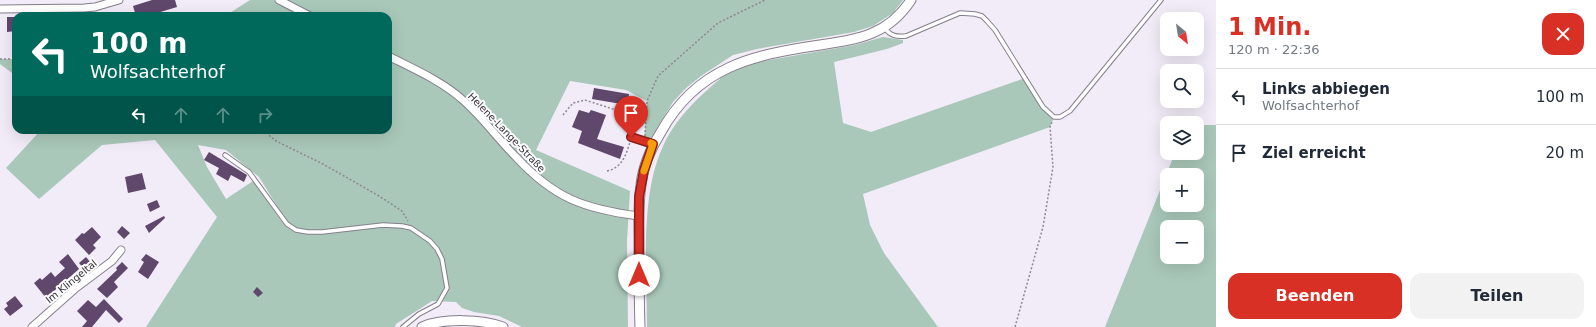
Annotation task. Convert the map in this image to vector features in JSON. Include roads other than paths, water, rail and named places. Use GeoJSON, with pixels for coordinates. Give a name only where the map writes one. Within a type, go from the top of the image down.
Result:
{"type":"FeatureCollection","features":[{"type":"Feature","properties":{"kind":"street"},"geometry":{"type":"LineString","coordinates":[[0,9],[84,8],[95,7],[119,0]]}},
{"type":"Feature","properties":{"kind":"street"},"geometry":{"type":"LineString","coordinates":[[279,0],[302,12]]}},
{"type":"Feature","properties":{"kind":"street"},"geometry":{"type":"LineString","coordinates":[[640,327],[639,216],[641,183],[649,143],[682,101],[704,81],[741,62],[796,48],[862,38],[884,28],[895,20],[905,10],[911,0]]}},
{"type":"Feature","properties":{"kind":"street","name":"Helene-Lange-Straße"},"geometry":{"type":"LineString","coordinates":[[392,58],[439,83],[465,101],[516,157],[552,190],[576,203],[588,207],[639,216]]}},
{"type":"Feature","properties":{"kind":"street","name":"Im Klingeltal"},"geometry":{"type":"LineString","coordinates":[[32,327],[76,288],[112,260],[121,250]]}},
{"type":"Feature","properties":{"kind":"street"},"geometry":{"type":"LineString","coordinates":[[423,326],[446,321],[470,321],[503,327]]}},
{"type":"Feature","properties":{"kind":"lane"},"geometry":{"type":"LineString","coordinates":[[884,28],[891,35],[906,36],[960,13],[968,12],[982,16],[995,30],[1043,107],[1054,117],[1060,117],[1070,110],[1161,0]]}},
{"type":"Feature","properties":{"kind":"lane"},"geometry":{"type":"LineString","coordinates":[[631,137],[649,143]]}},
{"type":"Feature","properties":{"kind":"lane"},"geometry":{"type":"LineString","coordinates":[[225,155],[249,172],[287,224],[296,230],[322,232],[383,225],[402,226],[411,228],[430,241],[437,249],[444,268],[447,288],[438,304],[419,314],[403,327]]}}]}
